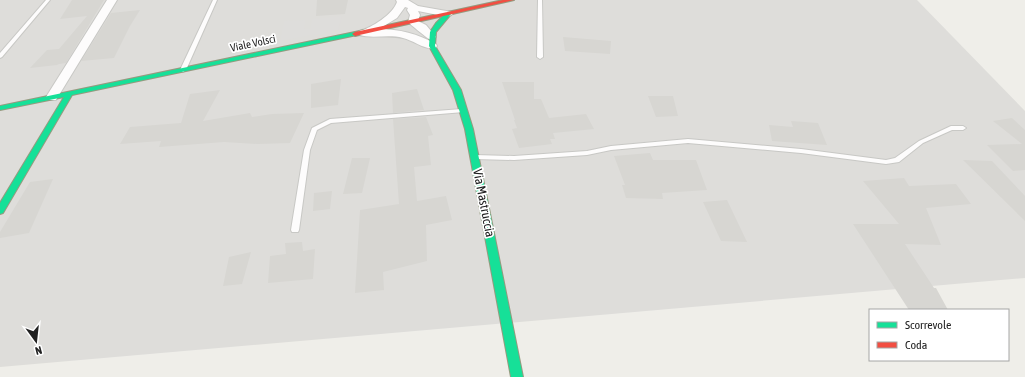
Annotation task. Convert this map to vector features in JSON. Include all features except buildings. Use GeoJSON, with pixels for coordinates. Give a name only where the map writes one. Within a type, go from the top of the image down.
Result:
{"type":"FeatureCollection","features":[{"type":"Feature","properties":{"kind":"street"},"geometry":{"type":"LineString","coordinates":[[52,97],[112,0]]}},
{"type":"Feature","properties":{"kind":"street","name":"Viale Volsci"},"geometry":{"type":"LineString","coordinates":[[0,108],[362,33],[511,0]]}},
{"type":"Feature","properties":{"kind":"street"},"geometry":{"type":"LineString","coordinates":[[403,4],[425,11],[448,14]]}},
{"type":"Feature","properties":{"kind":"street"},"geometry":{"type":"LineString","coordinates":[[403,4],[400,18],[422,27],[432,41]]}},
{"type":"Feature","properties":{"kind":"street"},"geometry":{"type":"LineString","coordinates":[[362,33],[384,22],[403,4]]}},
{"type":"Feature","properties":{"kind":"street"},"geometry":{"type":"LineString","coordinates":[[432,41],[438,24],[448,14]]}},
{"type":"Feature","properties":{"kind":"street"},"geometry":{"type":"LineString","coordinates":[[411,22],[415,36]]}},
{"type":"Feature","properties":{"kind":"street"},"geometry":{"type":"LineString","coordinates":[[362,33],[389,32],[415,36],[432,41]]}},
{"type":"Feature","properties":{"kind":"street","name":"Via Mastruccia"},"geometry":{"type":"LineString","coordinates":[[432,41],[457,90],[475,157],[517,377]]}},
{"type":"Feature","properties":{"kind":"street"},"geometry":{"type":"LineString","coordinates":[[0,211],[69,94]]}},
{"type":"Feature","properties":{"kind":"lane"},"geometry":{"type":"LineString","coordinates":[[0,56],[48,0]]}},
{"type":"Feature","properties":{"kind":"lane"},"geometry":{"type":"LineString","coordinates":[[183,70],[215,0]]}},
{"type":"Feature","properties":{"kind":"lane"},"geometry":{"type":"LineString","coordinates":[[540,0],[540,57]]}},
{"type":"Feature","properties":{"kind":"lane"},"geometry":{"type":"LineString","coordinates":[[295,230],[308,150],[314,129],[330,121],[463,111]]}},
{"type":"Feature","properties":{"kind":"lane"},"geometry":{"type":"LineString","coordinates":[[475,157],[514,158],[587,153],[611,148],[688,141],[801,151],[886,162],[897,160],[921,142],[951,128],[963,128]]}},
{"type":"Feature","properties":{"kind":"shaded area"},"geometry":{"type":"Polygon","coordinates":[[[0,0],[917,0],[1025,111],[1025,278],[0,367],[0,0]]]}},
{"type":"Feature","properties":{"kind":"shaded area"},"geometry":{"type":"Polygon","coordinates":[[[342,16],[338,30],[280,41],[284,21],[305,20],[304,29],[310,29],[312,19],[342,16]]]}},
{"type":"Feature","properties":{"kind":"traffic: fast"},"geometry":{"type":"LineString","coordinates":[[448,14],[438,24],[433,32],[432,46],[457,90],[469,129],[517,377]]}},
{"type":"Feature","properties":{"kind":"traffic: fast"},"geometry":{"type":"LineString","coordinates":[[0,108],[355,34]]}},
{"type":"Feature","properties":{"kind":"traffic: fast"},"geometry":{"type":"LineString","coordinates":[[0,211],[69,94]]}},
{"type":"Feature","properties":{"kind":"traffic: jam"},"geometry":{"type":"LineString","coordinates":[[355,34],[511,0]]}}]}
